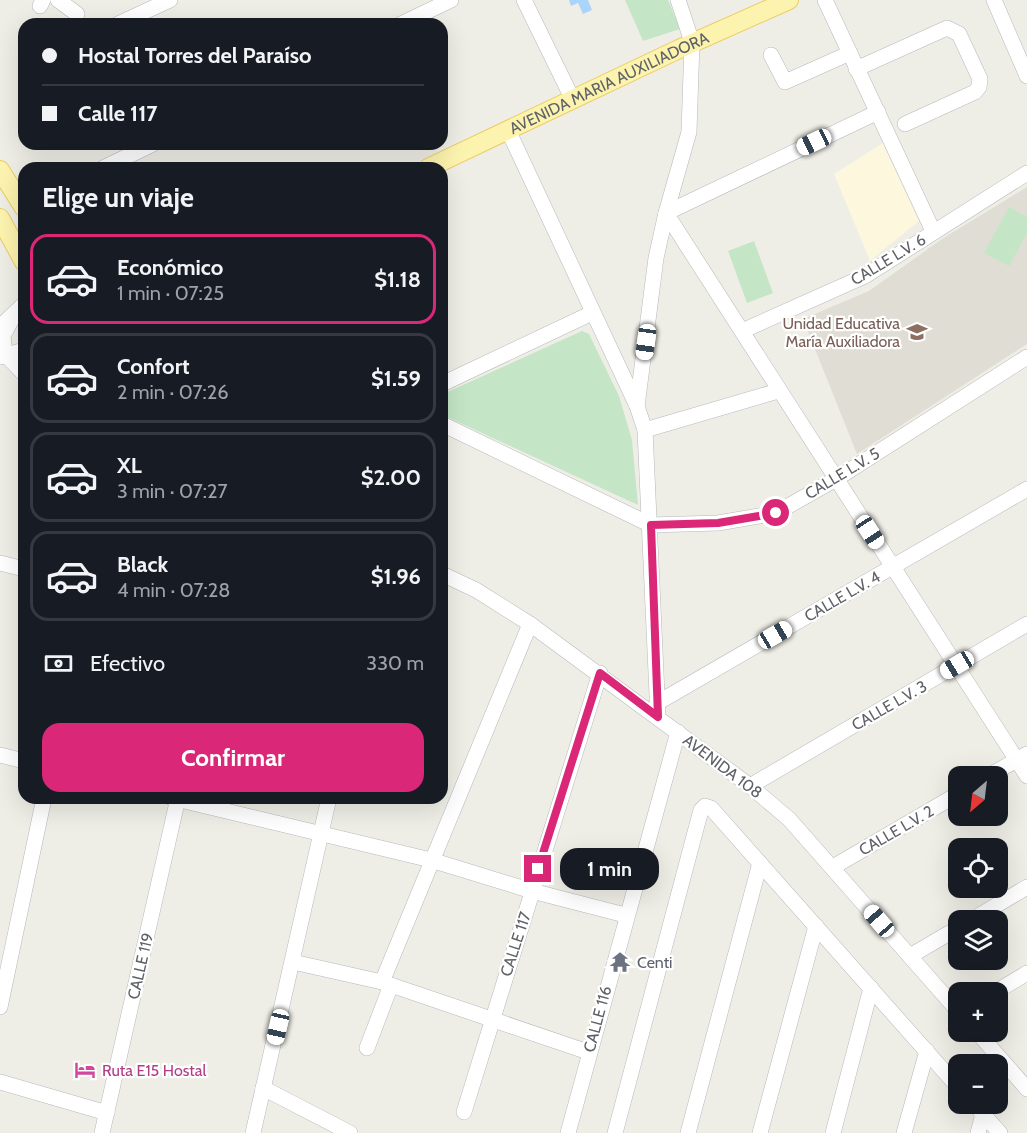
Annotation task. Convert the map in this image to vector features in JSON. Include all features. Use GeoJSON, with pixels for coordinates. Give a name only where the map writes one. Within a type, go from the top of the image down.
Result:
{"type":"FeatureCollection","features":[{"type":"Feature","properties":{"kind":"main road","name":"AVENIDA MARIA AUXILIADORA"},"geometry":{"type":"LineString","coordinates":[[441,162],[692,42],[789,0]]}},
{"type":"Feature","properties":{"kind":"main road"},"geometry":{"type":"LineString","coordinates":[[0,170],[18,198]]}},
{"type":"Feature","properties":{"kind":"main road"},"geometry":{"type":"LineString","coordinates":[[0,218],[18,251]]}},
{"type":"Feature","properties":{"kind":"street"},"geometry":{"type":"LineString","coordinates":[[58,0],[77,14]]}},
{"type":"Feature","properties":{"kind":"street"},"geometry":{"type":"LineString","coordinates":[[131,18],[170,0]]}},
{"type":"Feature","properties":{"kind":"street"},"geometry":{"type":"LineString","coordinates":[[414,18],[451,0]]}},
{"type":"Feature","properties":{"kind":"street"},"geometry":{"type":"LineString","coordinates":[[524,0],[572,98]]}},
{"type":"Feature","properties":{"kind":"street"},"geometry":{"type":"LineString","coordinates":[[637,406],[656,258],[689,132],[692,42],[678,0]]}},
{"type":"Feature","properties":{"kind":"street"},"geometry":{"type":"LineString","coordinates":[[825,0],[933,231]]}},
{"type":"Feature","properties":{"kind":"street"},"geometry":{"type":"LineString","coordinates":[[994,0],[1023,53],[1027,76]]}},
{"type":"Feature","properties":{"kind":"street"},"geometry":{"type":"LineString","coordinates":[[856,69],[947,28],[959,34],[980,79],[980,87],[975,92],[905,124]]}},
{"type":"Feature","properties":{"kind":"street"},"geometry":{"type":"LineString","coordinates":[[771,55],[785,82],[850,53]]}},
{"type":"Feature","properties":{"kind":"street"},"geometry":{"type":"LineString","coordinates":[[666,213],[878,112]]}},
{"type":"Feature","properties":{"kind":"street"},"geometry":{"type":"LineString","coordinates":[[508,130],[637,406],[645,430],[658,710]]}},
{"type":"Feature","properties":{"kind":"street"},"geometry":{"type":"LineString","coordinates":[[116,162],[140,150]]}},
{"type":"Feature","properties":{"kind":"street","name":"CALLE L.V. 6"},"geometry":{"type":"LineString","coordinates":[[742,332],[865,276],[1027,173]]}},
{"type":"Feature","properties":{"kind":"street"},"geometry":{"type":"LineString","coordinates":[[666,213],[778,391],[957,665],[1022,757],[1027,776]]}},
{"type":"Feature","properties":{"kind":"street"},"geometry":{"type":"LineString","coordinates":[[2,355],[3,336],[18,311]]}},
{"type":"Feature","properties":{"kind":"street"},"geometry":{"type":"LineString","coordinates":[[448,381],[592,313]]}},
{"type":"Feature","properties":{"kind":"street"},"geometry":{"type":"LineString","coordinates":[[0,326],[13,317]]}},
{"type":"Feature","properties":{"kind":"street"},"geometry":{"type":"LineString","coordinates":[[2,355],[18,351]]}},
{"type":"Feature","properties":{"kind":"street"},"geometry":{"type":"LineString","coordinates":[[2,355],[18,369]]}},
{"type":"Feature","properties":{"kind":"street","name":"CALLE L.V. 5"},"geometry":{"type":"LineString","coordinates":[[448,427],[651,525],[718,523],[776,513],[836,478],[1027,357]]}},
{"type":"Feature","properties":{"kind":"street"},"geometry":{"type":"LineString","coordinates":[[645,430],[778,391]]}},
{"type":"Feature","properties":{"kind":"street","name":"CALLE L.V. 4"},"geometry":{"type":"LineString","coordinates":[[658,710],[893,567],[1027,489]]}},
{"type":"Feature","properties":{"kind":"street"},"geometry":{"type":"LineString","coordinates":[[0,563],[18,568]]}},
{"type":"Feature","properties":{"kind":"street","name":"AVENIDA 108"},"geometry":{"type":"LineString","coordinates":[[448,577],[476,590],[530,624],[658,710],[678,732],[750,786],[789,819],[948,1000]]}},
{"type":"Feature","properties":{"kind":"street"},"geometry":{"type":"LineString","coordinates":[[367,1048],[386,984],[431,860],[530,624]]}},
{"type":"Feature","properties":{"kind":"street","name":"CALLE L.V. 3"},"geometry":{"type":"LineString","coordinates":[[750,786],[1027,624]]}},
{"type":"Feature","properties":{"kind":"street","name":"CALLE 117"},"geometry":{"type":"LineString","coordinates":[[464,1112],[490,1020],[600,673]]}},
{"type":"Feature","properties":{"kind":"street","name":"CALLE 116"},"geometry":{"type":"LineString","coordinates":[[568,1133],[625,915],[678,732]]}},
{"type":"Feature","properties":{"kind":"street"},"geometry":{"type":"LineString","coordinates":[[0,754],[18,759]]}},
{"type":"Feature","properties":{"kind":"street"},"geometry":{"type":"LineString","coordinates":[[1006,766],[1022,757]]}},
{"type":"Feature","properties":{"kind":"street","name":"CALLE L.V. 2"},"geometry":{"type":"LineString","coordinates":[[832,867],[948,800]]}},
{"type":"Feature","properties":{"kind":"street"},"geometry":{"type":"LineString","coordinates":[[0,1007],[43,804]]}},
{"type":"Feature","properties":{"kind":"street","name":"CALLE 119"},"geometry":{"type":"LineString","coordinates":[[102,1133],[175,804]]}},
{"type":"Feature","properties":{"kind":"street"},"geometry":{"type":"LineString","coordinates":[[201,804],[431,860],[532,891],[625,915]]}},
{"type":"Feature","properties":{"kind":"street"},"geometry":{"type":"LineString","coordinates":[[253,1133],[328,804]]}},
{"type":"Feature","properties":{"kind":"street"},"geometry":{"type":"LineString","coordinates":[[615,1133],[703,808],[711,808],[948,1075]]}},
{"type":"Feature","properties":{"kind":"street"},"geometry":{"type":"LineString","coordinates":[[688,1133],[760,863]]}},
{"type":"Feature","properties":{"kind":"street"},"geometry":{"type":"LineString","coordinates":[[988,910],[1027,887]]}},
{"type":"Feature","properties":{"kind":"street"},"geometry":{"type":"LineString","coordinates":[[760,1133],[816,926]]}},
{"type":"Feature","properties":{"kind":"street"},"geometry":{"type":"LineString","coordinates":[[910,956],[948,934]]}},
{"type":"Feature","properties":{"kind":"street"},"geometry":{"type":"LineString","coordinates":[[293,962],[386,984],[588,1052]]}},
{"type":"Feature","properties":{"kind":"street"},"geometry":{"type":"LineString","coordinates":[[1008,985],[1027,973]]}},
{"type":"Feature","properties":{"kind":"street"},"geometry":{"type":"LineString","coordinates":[[833,1133],[871,988]]}},
{"type":"Feature","properties":{"kind":"street"},"geometry":{"type":"LineString","coordinates":[[986,1042],[1024,1082]]}},
{"type":"Feature","properties":{"kind":"street"},"geometry":{"type":"LineString","coordinates":[[904,1133],[927,1051]]}},
{"type":"Feature","properties":{"kind":"street"},"geometry":{"type":"LineString","coordinates":[[0,1082],[107,1113]]}},
{"type":"Feature","properties":{"kind":"street"},"geometry":{"type":"LineString","coordinates":[[263,1088],[350,1133]]}},
{"type":"Feature","properties":{"kind":"street"},"geometry":{"type":"LineString","coordinates":[[978,1114],[978,1133]]}},
{"type":"Feature","properties":{"kind":"street"},"geometry":{"type":"LineString","coordinates":[[983,1114],[1000,1133]]}},
{"type":"Feature","properties":{"kind":"shaded area"},"geometry":{"type":"Polygon","coordinates":[[[883,143],[919,221],[870,261],[834,174],[883,143]]]}},
{"type":"Feature","properties":{"kind":"shaded area","name":"Unidad Educativa María Auxiliadora"},"geometry":{"type":"Polygon","coordinates":[[[1027,187],[1027,344],[857,454],[803,319],[869,291],[942,239],[1027,187]]]}},
{"type":"Feature","properties":{"kind":"green space"},"geometry":{"type":"Polygon","coordinates":[[[625,0],[668,0],[680,29],[643,41],[625,0]]]}},
{"type":"Feature","properties":{"kind":"green space"},"geometry":{"type":"Polygon","coordinates":[[[1009,207],[1027,217],[1027,233],[1009,266],[984,253],[1009,207]]]}},
{"type":"Feature","properties":{"kind":"green space"},"geometry":{"type":"Polygon","coordinates":[[[754,241],[773,293],[747,303],[728,251],[754,241]]]}},
{"type":"Feature","properties":{"kind":"green space"},"geometry":{"type":"Polygon","coordinates":[[[582,331],[589,334],[619,396],[632,440],[638,505],[448,417],[448,392],[582,331]]]}},
{"type":"Feature","properties":{"kind":"water"},"geometry":{"type":"Polygon","coordinates":[[[569,0],[588,0],[592,10],[583,14],[578,3],[571,6],[569,0]]]}},
{"type":"Feature","properties":{"kind":"place","name":"Unidad Educativa María Auxiliadora"},"geometry":{"type":"Point","coordinates":[917,332]}},
{"type":"Feature","properties":{"kind":"place","name":"Centi"},"geometry":{"type":"Point","coordinates":[620,962]}},
{"type":"Feature","properties":{"kind":"place","name":"Ruta E15 Hostal"},"geometry":{"type":"Point","coordinates":[85,1070]}},
{"type":"Feature","properties":{"kind":"route"},"geometry":{"type":"LineString","coordinates":[[538,869],[600,673],[658,717],[651,525],[718,523],[776,513]]}}]}
